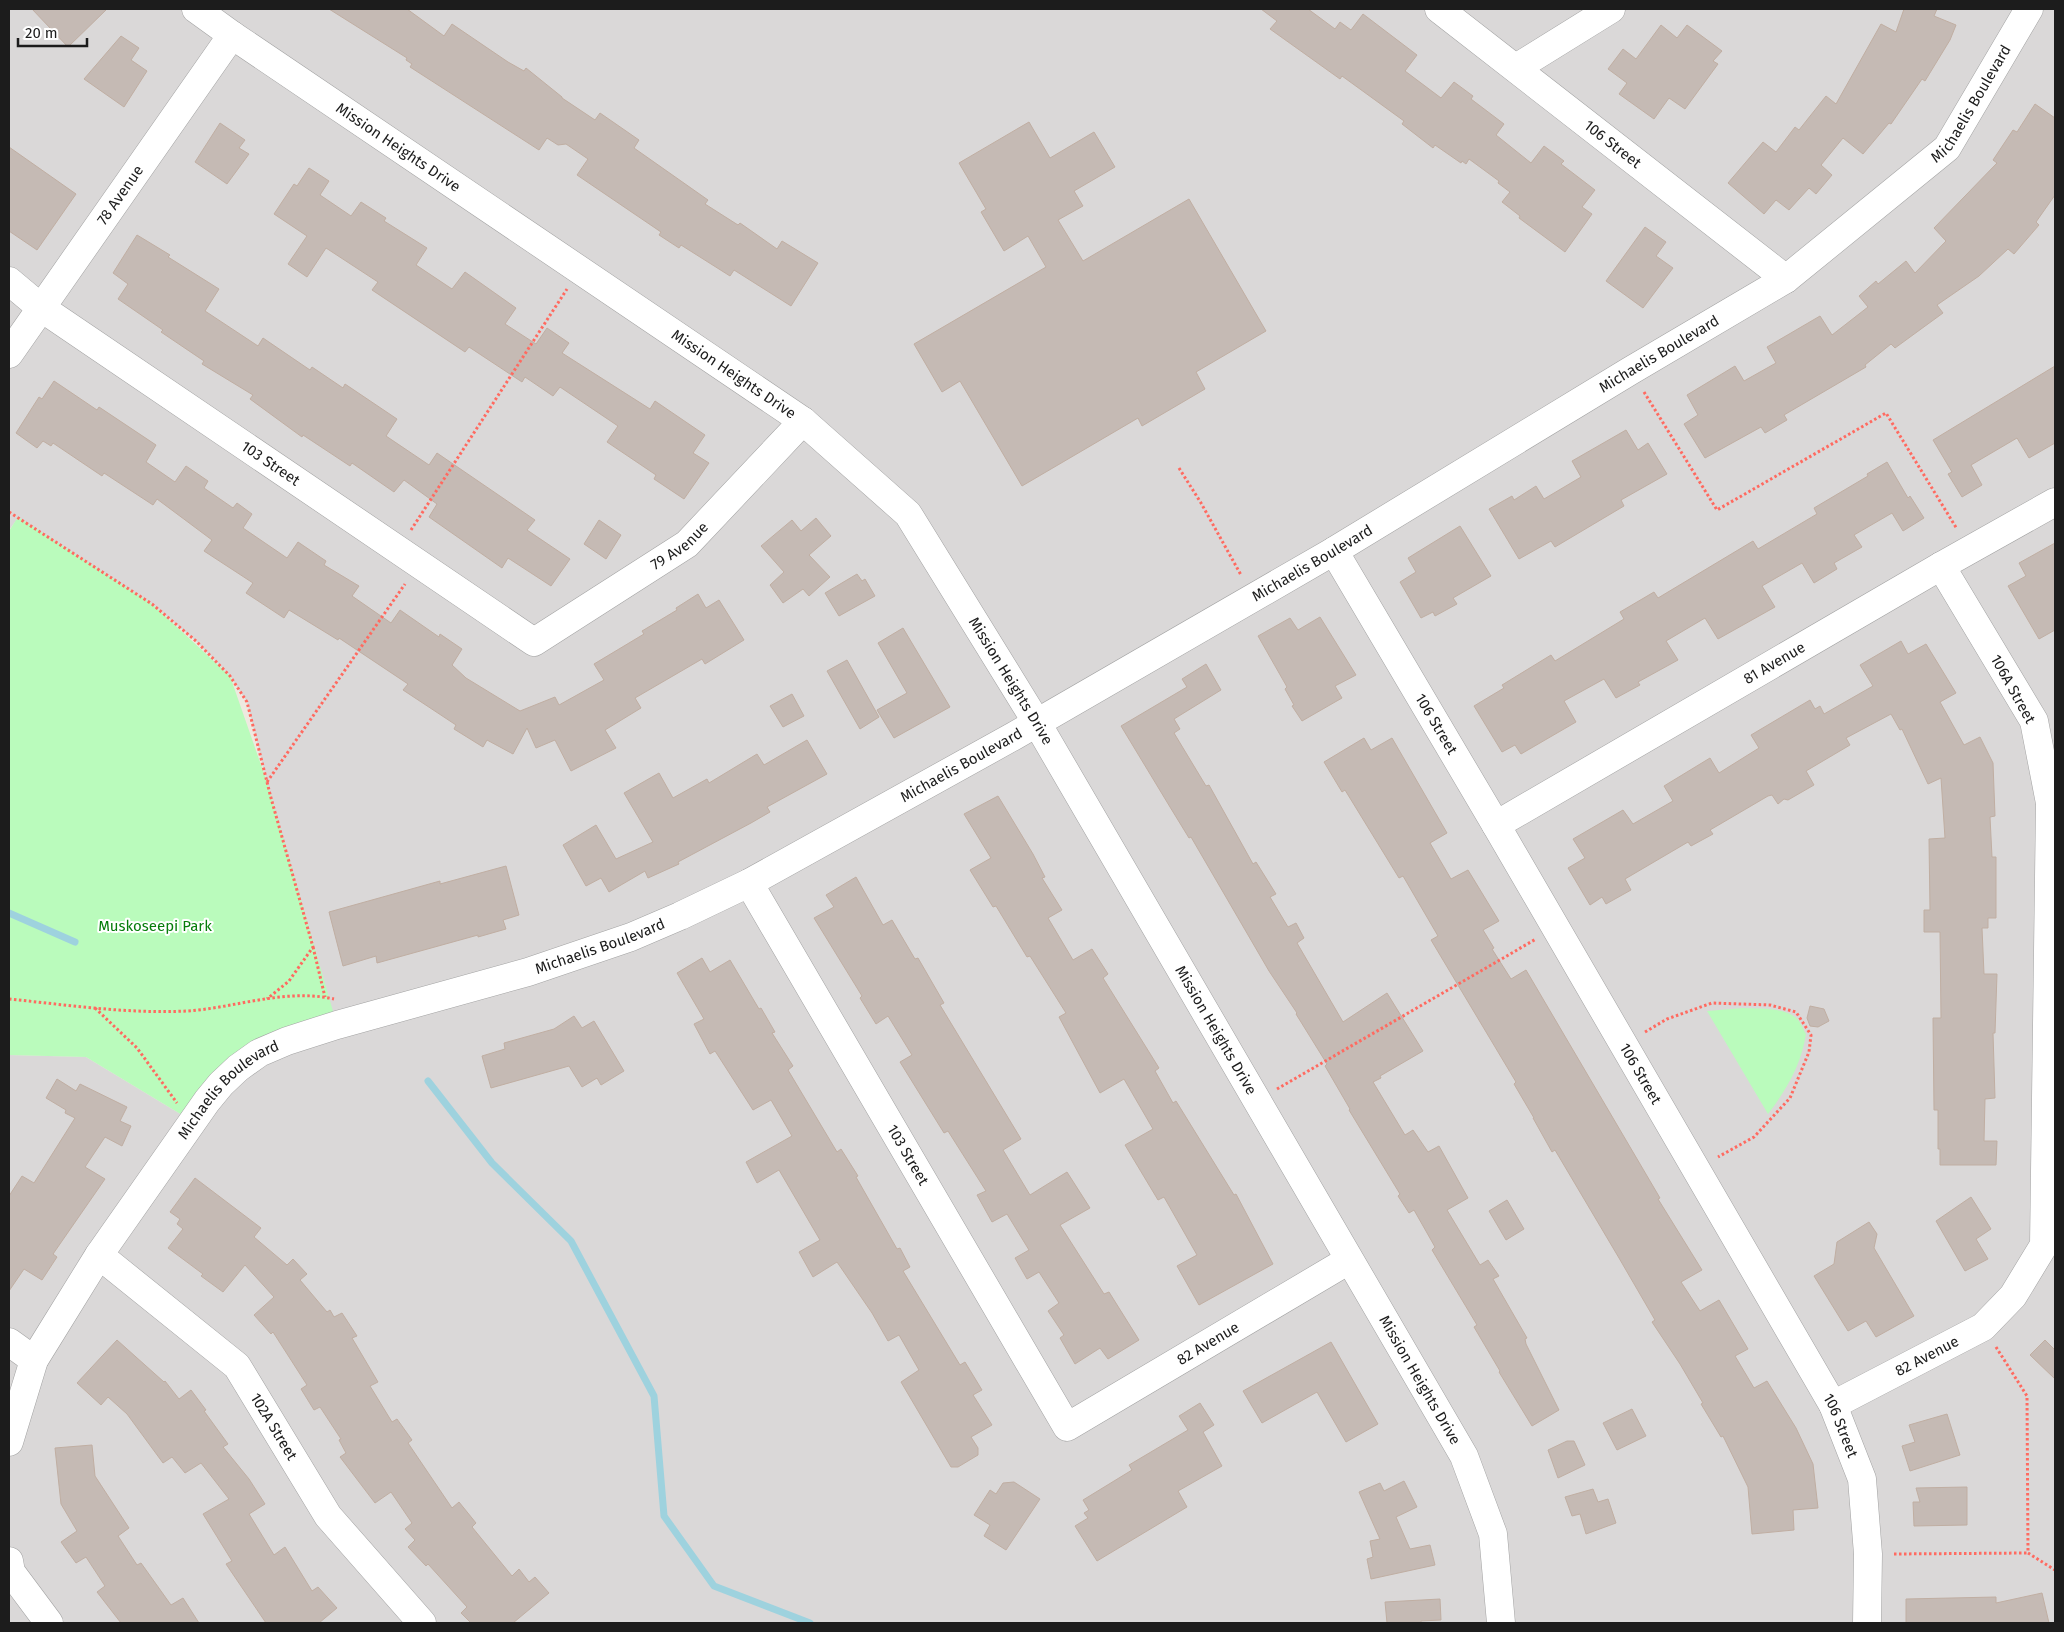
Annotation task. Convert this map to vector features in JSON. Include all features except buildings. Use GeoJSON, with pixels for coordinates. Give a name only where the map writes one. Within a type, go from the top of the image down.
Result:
{"type":"FeatureCollection","features":[{"type":"Feature","properties":{"kind":"street","name":"Mission Heights Drive"},"geometry":{"type":"LineString","coordinates":[[196,9],[803,421],[908,514],[1037,723],[1464,1456],[1494,1534],[1501,1623]]}},
{"type":"Feature","properties":{"kind":"street","name":"106 Street"},"geometry":{"type":"LineString","coordinates":[[1439,9],[1786,279]]}},
{"type":"Feature","properties":{"kind":"street"},"geometry":{"type":"LineString","coordinates":[[1516,68],[1611,9]]}},
{"type":"Feature","properties":{"kind":"street","name":"Michaelis Boulevard"},"geometry":{"type":"LineString","coordinates":[[9,1442],[34,1360],[99,1255],[192,1121],[221,1084],[259,1052],[336,1025],[528,972],[587,953],[680,916],[749,882],[1037,723],[1334,551],[1630,371],[1786,279],[1947,148],[2029,9]]}},
{"type":"Feature","properties":{"kind":"street","name":"78 Avenue"},"geometry":{"type":"LineString","coordinates":[[9,354],[40,307],[232,35]]}},
{"type":"Feature","properties":{"kind":"street","name":"103 Street"},"geometry":{"type":"LineString","coordinates":[[9,282],[40,307],[534,642]]}},
{"type":"Feature","properties":{"kind":"street","name":"79 Avenue"},"geometry":{"type":"LineString","coordinates":[[534,642],[687,544],[803,421]]}},
{"type":"Feature","properties":{"kind":"street","name":"81 Avenue"},"geometry":{"type":"LineString","coordinates":[[1496,825],[1941,566],[2055,502]]}},
{"type":"Feature","properties":{"kind":"street","name":"106 Street"},"geometry":{"type":"LineString","coordinates":[[1334,551],[1496,825],[1833,1405],[1862,1480],[1868,1554],[1867,1623]]}},
{"type":"Feature","properties":{"kind":"street","name":"106A Street"},"geometry":{"type":"LineString","coordinates":[[1941,566],[2034,721],[2050,803],[2044,1245],[2013,1296]]}},
{"type":"Feature","properties":{"kind":"street","name":"103 Street"},"geometry":{"type":"LineString","coordinates":[[749,882],[1067,1427]]}},
{"type":"Feature","properties":{"kind":"street","name":"102A Street"},"geometry":{"type":"LineString","coordinates":[[99,1255],[238,1366],[328,1516],[422,1623]]}},
{"type":"Feature","properties":{"kind":"street","name":"82 Avenue"},"geometry":{"type":"LineString","coordinates":[[1067,1427],[1349,1260]]}},
{"type":"Feature","properties":{"kind":"street","name":"82 Avenue"},"geometry":{"type":"LineString","coordinates":[[1833,1405],[1983,1327],[2013,1296]]}},
{"type":"Feature","properties":{"kind":"street"},"geometry":{"type":"LineString","coordinates":[[9,1342],[34,1360]]}},
{"type":"Feature","properties":{"kind":"street"},"geometry":{"type":"LineString","coordinates":[[9,1569],[49,1623]]}},
{"type":"Feature","properties":{"kind":"path"},"geometry":{"type":"LineString","coordinates":[[267,782],[409,556],[579,270]]}},
{"type":"Feature","properties":{"kind":"path"},"geometry":{"type":"LineString","coordinates":[[1630,371],[1717,510],[1886,413],[1960,534]]}},
{"type":"Feature","properties":{"kind":"path"},"geometry":{"type":"LineString","coordinates":[[1179,468],[1241,575]]}},
{"type":"Feature","properties":{"kind":"path"},"geometry":{"type":"LineString","coordinates":[[9,512],[152,604],[196,641],[230,676],[247,702],[325,997]]}},
{"type":"Feature","properties":{"kind":"path"},"geometry":{"type":"LineString","coordinates":[[1257,1101],[1556,928]]}},
{"type":"Feature","properties":{"kind":"path"},"geometry":{"type":"LineString","coordinates":[[267,999],[289,980],[313,947]]}},
{"type":"Feature","properties":{"kind":"path"},"geometry":{"type":"LineString","coordinates":[[9,999],[156,1012],[212,1010],[297,995],[335,999]]}},
{"type":"Feature","properties":{"kind":"path"},"geometry":{"type":"LineString","coordinates":[[1624,1046],[1667,1019],[1712,1003],[1770,1004],[1796,1012],[1811,1035],[1809,1052],[1790,1098],[1754,1137],[1696,1170]]}},
{"type":"Feature","properties":{"kind":"path"},"geometry":{"type":"LineString","coordinates":[[94,1008],[137,1048],[158,1075],[171,1096],[192,1121]]}},
{"type":"Feature","properties":{"kind":"path"},"geometry":{"type":"LineString","coordinates":[[1983,1327],[2028,1396],[2028,1553]]}},
{"type":"Feature","properties":{"kind":"path"},"geometry":{"type":"LineString","coordinates":[[1868,1554],[2028,1553],[2055,1570]]}},
{"type":"Feature","properties":{"kind":"shaded area"},"geometry":{"type":"Polygon","coordinates":[[[9,9],[2055,9],[2055,1623],[9,1623],[9,1055],[86,1057],[192,1121],[313,947],[247,702],[230,676],[196,641],[152,604],[18,518],[9,530],[9,9]]]}},
{"type":"Feature","properties":{"kind":"green space","name":"Muskoseepi Park"},"geometry":{"type":"Polygon","coordinates":[[[18,517],[152,604],[230,676],[267,782],[337,1025],[287,1041],[192,1121],[86,1057],[9,1055],[9,531],[18,517]]]}},
{"type":"Feature","properties":{"kind":"green space"},"geometry":{"type":"Polygon","coordinates":[[[1743,1008],[1770,1009],[1789,1014],[1798,1020],[1806,1034],[1797,1066],[1768,1114],[1707,1011],[1743,1008]]]}},
{"type":"Feature","properties":{"kind":"waterway"},"geometry":{"type":"LineString","coordinates":[[9,913],[75,942]]}},
{"type":"Feature","properties":{"kind":"waterway"},"geometry":{"type":"LineString","coordinates":[[428,1081],[492,1163],[571,1241],[654,1396],[664,1516],[714,1586],[810,1623]]}}]}
